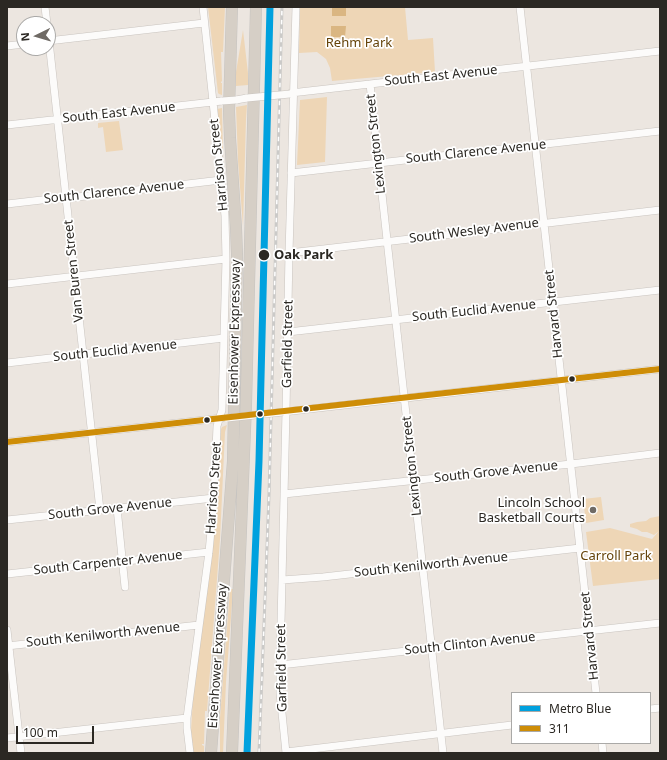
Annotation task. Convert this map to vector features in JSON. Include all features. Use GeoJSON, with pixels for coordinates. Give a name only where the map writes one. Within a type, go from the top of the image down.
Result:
{"type":"FeatureCollection","features":[{"type":"Feature","properties":{"kind":"highway","name":"Eisenhower Expressway"},"geometry":{"type":"LineString","coordinates":[[211,753],[233,461],[237,254],[229,105],[232,7]]}},
{"type":"Feature","properties":{"kind":"highway","name":"Eisenhower Expressway"},"geometry":{"type":"LineString","coordinates":[[232,753],[246,405],[256,7]]}},
{"type":"Feature","properties":{"kind":"street","name":"Harrison Street"},"geometry":{"type":"LineString","coordinates":[[190,753],[187,718],[209,552],[214,498],[217,426],[223,418],[226,259],[225,216],[202,7]]}},
{"type":"Feature","properties":{"kind":"street","name":"Garfield Street"},"geometry":{"type":"LineString","coordinates":[[286,752],[280,694],[280,665],[284,494],[284,411],[288,332],[292,93],[296,7]]}},
{"type":"Feature","properties":{"kind":"street","name":"Harvard Street"},"geometry":{"type":"LineString","coordinates":[[520,7],[596,692]]}},
{"type":"Feature","properties":{"kind":"street"},"geometry":{"type":"LineString","coordinates":[[56,40],[204,23]]}},
{"type":"Feature","properties":{"kind":"street","name":"South East Avenue"},"geometry":{"type":"LineString","coordinates":[[7,125],[660,51]]}},
{"type":"Feature","properties":{"kind":"street","name":"Van Buren Street"},"geometry":{"type":"LineString","coordinates":[[50,56],[100,510]]}},
{"type":"Feature","properties":{"kind":"street","name":"Lexington Street"},"geometry":{"type":"LineString","coordinates":[[370,84],[443,753]]}},
{"type":"Feature","properties":{"kind":"street","name":"South Clarence Avenue"},"geometry":{"type":"LineString","coordinates":[[291,173],[660,131]]}},
{"type":"Feature","properties":{"kind":"street","name":"South Clarence Avenue"},"geometry":{"type":"LineString","coordinates":[[7,204],[221,180]]}},
{"type":"Feature","properties":{"kind":"street","name":"South Wesley Avenue"},"geometry":{"type":"LineString","coordinates":[[289,253],[660,210]]}},
{"type":"Feature","properties":{"kind":"street"},"geometry":{"type":"LineString","coordinates":[[7,284],[226,259]]}},
{"type":"Feature","properties":{"kind":"street","name":"South Euclid Avenue"},"geometry":{"type":"LineString","coordinates":[[288,332],[660,290]]}},
{"type":"Feature","properties":{"kind":"street","name":"South Euclid Avenue"},"geometry":{"type":"LineString","coordinates":[[7,363],[224,338]]}},
{"type":"Feature","properties":{"kind":"street"},"geometry":{"type":"LineString","coordinates":[[7,442],[660,369]]}},
{"type":"Feature","properties":{"kind":"street","name":"South Grove Avenue"},"geometry":{"type":"LineString","coordinates":[[284,494],[571,464],[660,453]]}},
{"type":"Feature","properties":{"kind":"street","name":"South Grove Avenue"},"geometry":{"type":"LineString","coordinates":[[7,520],[214,498]]}},
{"type":"Feature","properties":{"kind":"street"},"geometry":{"type":"LineString","coordinates":[[117,508],[125,587]]}},
{"type":"Feature","properties":{"kind":"street","name":"South Kenilworth Avenue"},"geometry":{"type":"LineString","coordinates":[[282,580],[323,577],[580,548]]}},
{"type":"Feature","properties":{"kind":"street","name":"South Carpenter Avenue"},"geometry":{"type":"LineString","coordinates":[[7,574],[209,552]]}},
{"type":"Feature","properties":{"kind":"street","name":"South Clinton Avenue"},"geometry":{"type":"LineString","coordinates":[[280,665],[660,623]]}},
{"type":"Feature","properties":{"kind":"street","name":"South Kenilworth Avenue"},"geometry":{"type":"LineString","coordinates":[[8,646],[199,625]]}},
{"type":"Feature","properties":{"kind":"street"},"geometry":{"type":"LineString","coordinates":[[7,630],[21,753]]}},
{"type":"Feature","properties":{"kind":"street"},"geometry":{"type":"LineString","coordinates":[[7,738],[187,718]]}},
{"type":"Feature","properties":{"kind":"street"},"geometry":{"type":"LineString","coordinates":[[286,752],[511,725]]}},
{"type":"Feature","properties":{"kind":"green space"},"geometry":{"type":"Polygon","coordinates":[[[208,7],[225,7],[223,52],[221,52],[222,95],[218,93],[208,7]]]}},
{"type":"Feature","properties":{"kind":"green space","name":"Rehm Park"},"geometry":{"type":"Polygon","coordinates":[[[300,7],[405,7],[408,40],[433,38],[435,72],[332,81],[330,68],[326,59],[317,52],[299,53],[300,7]]]}},
{"type":"Feature","properties":{"kind":"green space"},"geometry":{"type":"Polygon","coordinates":[[[243,30],[248,85],[236,86],[236,72],[243,30]]]}},
{"type":"Feature","properties":{"kind":"green space"},"geometry":{"type":"Polygon","coordinates":[[[327,97],[325,162],[297,165],[300,100],[327,97]]]}},
{"type":"Feature","properties":{"kind":"green space"},"geometry":{"type":"Polygon","coordinates":[[[247,105],[246,119],[243,226],[236,107],[247,105]]]}},
{"type":"Feature","properties":{"kind":"green space"},"geometry":{"type":"Polygon","coordinates":[[[222,108],[222,157],[229,257],[217,109],[222,108]]]}},
{"type":"Feature","properties":{"kind":"green space"},"geometry":{"type":"Polygon","coordinates":[[[119,121],[123,150],[106,152],[103,127],[98,128],[98,123],[119,121]]]}},
{"type":"Feature","properties":{"kind":"green space"},"geometry":{"type":"Polygon","coordinates":[[[227,425],[225,432],[220,539],[207,711],[205,711],[204,744],[202,744],[204,746],[204,753],[193,753],[191,731],[193,697],[220,453],[221,429],[227,425]]]}},
{"type":"Feature","properties":{"kind":"green space","name":"Lincoln School Basketball Courts"},"geometry":{"type":"Polygon","coordinates":[[[601,497],[604,520],[586,523],[583,499],[601,497]]]}},
{"type":"Feature","properties":{"kind":"green space"},"geometry":{"type":"Polygon","coordinates":[[[660,516],[659,531],[654,535],[630,527],[630,524],[646,521],[650,518],[660,516]]]}},
{"type":"Feature","properties":{"kind":"green space","name":"Carroll Park"},"geometry":{"type":"Polygon","coordinates":[[[610,528],[652,539],[659,531],[660,579],[593,586],[586,532],[610,528]]]}},
{"type":"Feature","properties":{"kind":"green space"},"geometry":{"type":"Polygon","coordinates":[[[230,589],[233,589],[226,682],[223,753],[220,753],[220,718],[230,589]]]}},
{"type":"Feature","properties":{"kind":"shaded area"},"geometry":{"type":"Polygon","coordinates":[[[332,7],[346,7],[346,16],[332,16],[332,7]]]}},
{"type":"Feature","properties":{"kind":"shaded area"},"geometry":{"type":"Polygon","coordinates":[[[331,26],[346,26],[345,37],[331,37],[331,26]]]}},
{"type":"Feature","properties":{"kind":"railway"},"geometry":{"type":"LineString","coordinates":[[259,753],[269,495],[282,7]]}},
{"type":"Feature","properties":{"kind":"metro line","name":"Blue"},"geometry":{"type":"LineString","coordinates":[[247,753],[259,461],[270,7]]}},
{"type":"Feature","properties":{"kind":"transit line","name":"311"},"geometry":{"type":"LineString","coordinates":[[7,442],[660,369]]}},
{"type":"Feature","properties":{"kind":"place","name":"Oak Park"},"geometry":{"type":"Point","coordinates":[264,255]}},
{"type":"Feature","properties":{"kind":"place","name":"Lincoln School Basketball Courts"},"geometry":{"type":"Point","coordinates":[593,510]}}]}
